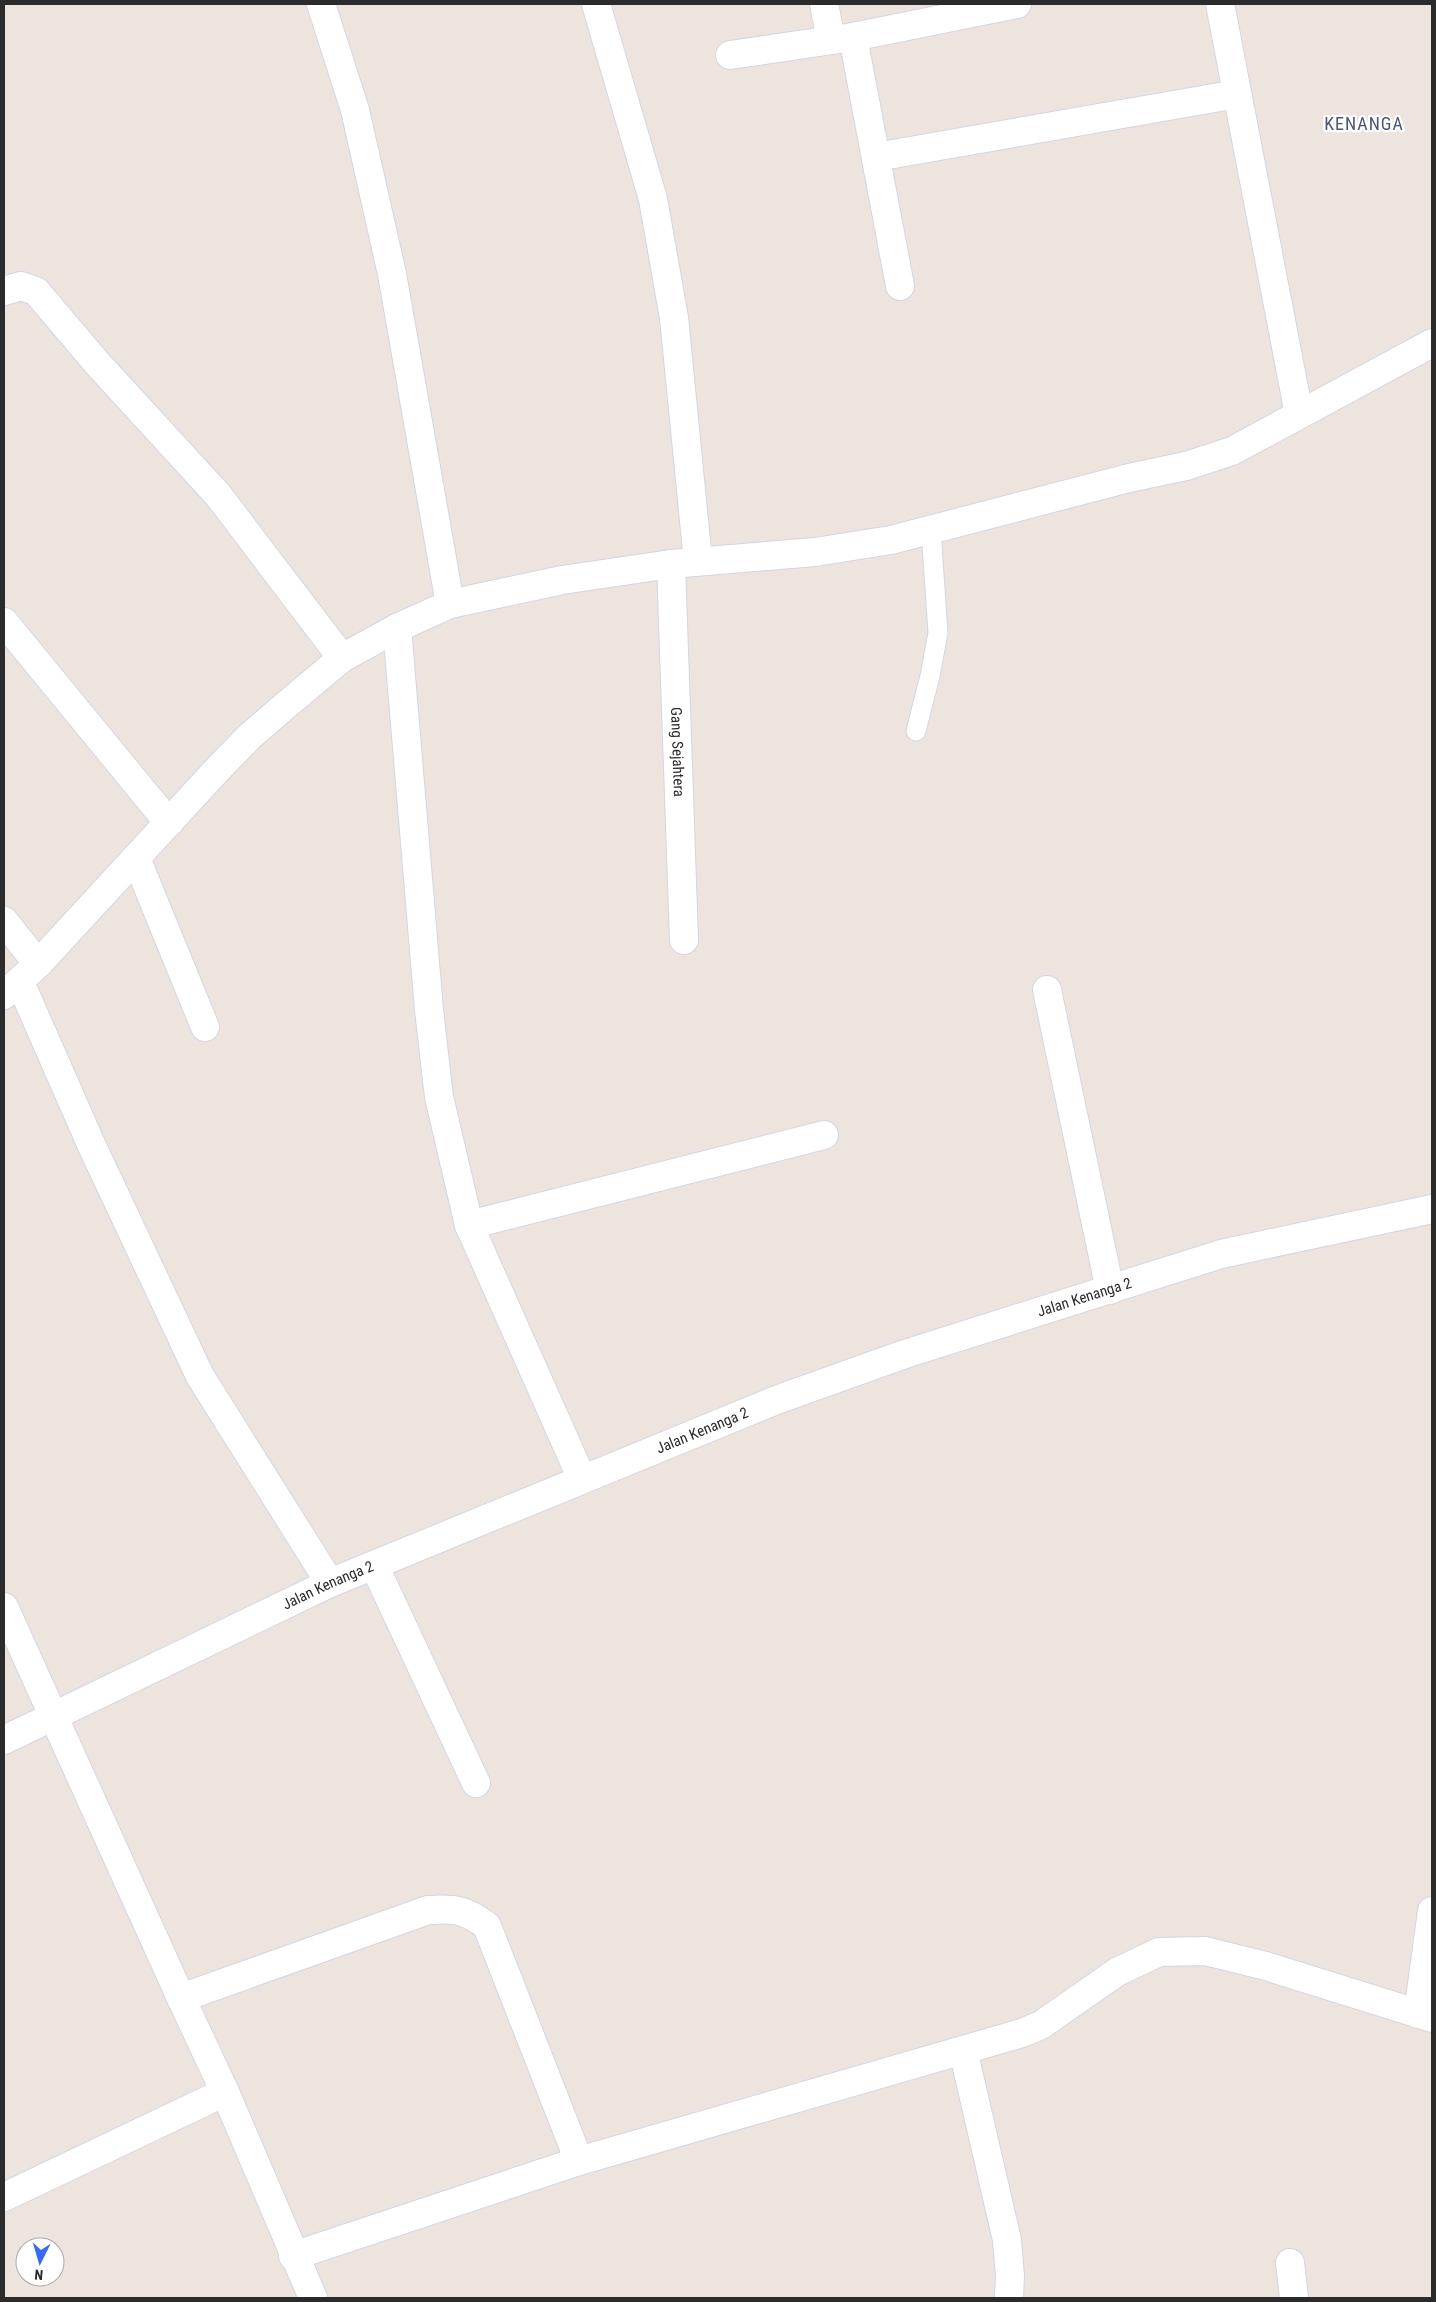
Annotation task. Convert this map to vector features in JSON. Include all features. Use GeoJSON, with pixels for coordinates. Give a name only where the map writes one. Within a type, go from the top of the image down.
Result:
{"type":"FeatureCollection","features":[{"type":"Feature","properties":{"kind":"street"},"geometry":{"type":"LineString","coordinates":[[324,4],[355,110],[392,274],[450,604]]}},
{"type":"Feature","properties":{"kind":"street"},"geometry":{"type":"LineString","coordinates":[[596,4],[654,198],[674,318],[698,561]]}},
{"type":"Feature","properties":{"kind":"street"},"geometry":{"type":"LineString","coordinates":[[824,4],[842,39],[876,157],[900,286]]}},
{"type":"Feature","properties":{"kind":"street"},"geometry":{"type":"LineString","coordinates":[[730,54],[842,39],[1017,4]]}},
{"type":"Feature","properties":{"kind":"street"},"geometry":{"type":"LineString","coordinates":[[1220,4],[1299,414]]}},
{"type":"Feature","properties":{"kind":"street"},"geometry":{"type":"LineString","coordinates":[[876,157],[1237,94]]}},
{"type":"Feature","properties":{"kind":"street"},"geometry":{"type":"LineString","coordinates":[[4,291],[5,289],[21,286],[36,291],[97,363],[218,494],[342,658]]}},
{"type":"Feature","properties":{"kind":"street"},"geometry":{"type":"LineString","coordinates":[[21,981],[249,737],[342,658],[398,628],[450,604],[562,580],[671,564],[815,552],[891,540],[1129,478],[1186,466],[1232,451],[1432,343]]}},
{"type":"Feature","properties":{"kind":"street","name":"Gang Sejahtera"},"geometry":{"type":"LineString","coordinates":[[671,564],[684,940]]}},
{"type":"Feature","properties":{"kind":"street"},"geometry":{"type":"LineString","coordinates":[[4,622],[169,823]]}},
{"type":"Feature","properties":{"kind":"street"},"geometry":{"type":"LineString","coordinates":[[398,628],[429,1010],[439,1097],[469,1225],[582,1479]]}},
{"type":"Feature","properties":{"kind":"street"},"geometry":{"type":"LineString","coordinates":[[136,858],[205,1027]]}},
{"type":"Feature","properties":{"kind":"street"},"geometry":{"type":"LineString","coordinates":[[4,921],[21,981],[91,1144],[200,1376],[330,1583]]}},
{"type":"Feature","properties":{"kind":"street"},"geometry":{"type":"LineString","coordinates":[[1047,990],[1110,1290]]}},
{"type":"Feature","properties":{"kind":"street"},"geometry":{"type":"LineString","coordinates":[[469,1225],[824,1135]]}},
{"type":"Feature","properties":{"kind":"street","name":"Jalan Kenanga 2"},"geometry":{"type":"LineString","coordinates":[[4,1740],[330,1583],[779,1399],[905,1354],[1221,1254],[1432,1209]]}},
{"type":"Feature","properties":{"kind":"street"},"geometry":{"type":"LineString","coordinates":[[374,1565],[476,1783]]}},
{"type":"Feature","properties":{"kind":"street"},"geometry":{"type":"LineString","coordinates":[[4,1607],[180,1998],[226,2092],[312,2298]]}},
{"type":"Feature","properties":{"kind":"street"},"geometry":{"type":"LineString","coordinates":[[180,1998],[428,1910],[452,1908],[472,1915],[487,1926],[579,2161]]}},
{"type":"Feature","properties":{"kind":"street"},"geometry":{"type":"LineString","coordinates":[[293,2256],[579,2161],[1022,2033],[1041,2025],[1117,1972],[1159,1952],[1205,1951],[1266,1966],[1425,2016],[1432,1912]]}},
{"type":"Feature","properties":{"kind":"street"},"geometry":{"type":"LineString","coordinates":[[963,2050],[1007,2240],[1010,2276],[1009,2298]]}},
{"type":"Feature","properties":{"kind":"street"},"geometry":{"type":"LineString","coordinates":[[4,2197],[226,2092]]}},
{"type":"Feature","properties":{"kind":"street"},"geometry":{"type":"LineString","coordinates":[[1290,2263],[1294,2298]]}},
{"type":"Feature","properties":{"kind":"lane"},"geometry":{"type":"LineString","coordinates":[[916,731],[930,676],[938,633],[931,530]]}},
{"type":"Feature","properties":{"kind":"district","name":"KENANGA"},"geometry":{"type":"Point","coordinates":[1364,123]}}]}
